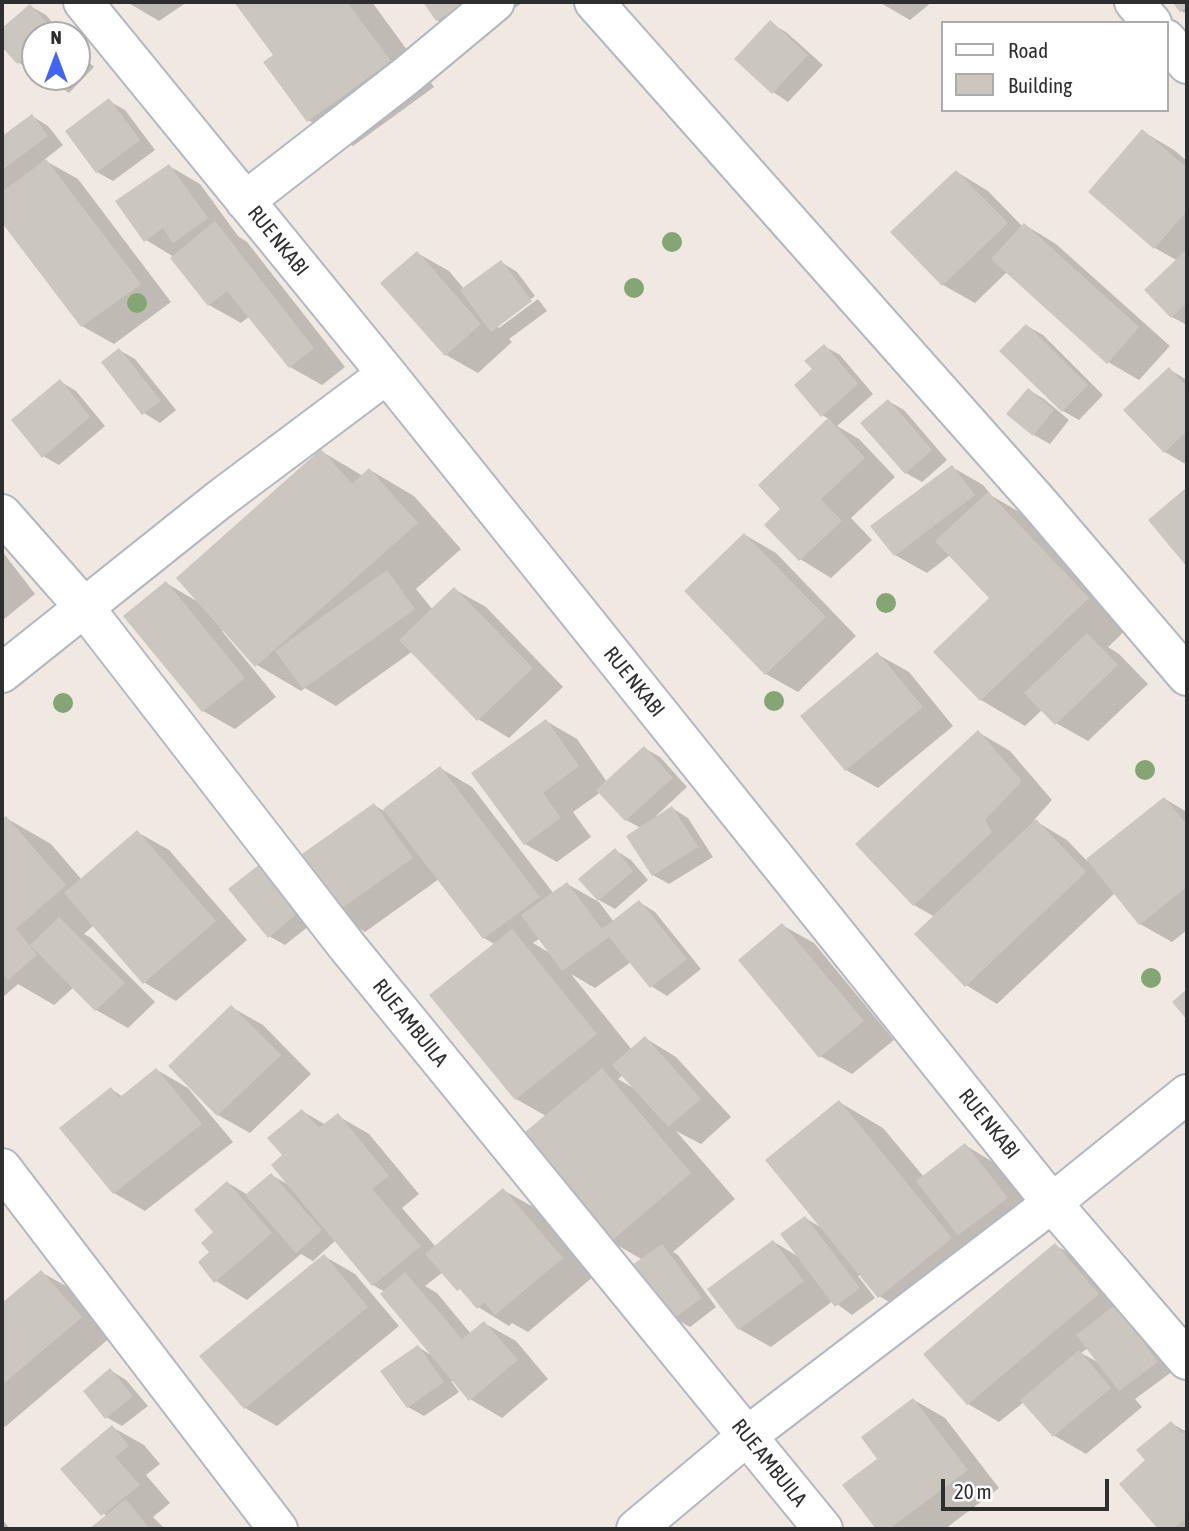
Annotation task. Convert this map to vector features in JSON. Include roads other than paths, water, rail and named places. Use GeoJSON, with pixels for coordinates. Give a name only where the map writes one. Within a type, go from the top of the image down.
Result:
{"type":"FeatureCollection","features":[{"type":"Feature","properties":{"kind":"street","name":"RUE NKABI"},"geometry":{"type":"LineString","coordinates":[[83,2],[387,374],[1052,1203],[1187,1360]]}},
{"type":"Feature","properties":{"kind":"street"},"geometry":{"type":"LineString","coordinates":[[245,201],[406,76],[495,2]]}},
{"type":"Feature","properties":{"kind":"street"},"geometry":{"type":"LineString","coordinates":[[594,2],[1039,503],[1187,676]]}},
{"type":"Feature","properties":{"kind":"street"},"geometry":{"type":"LineString","coordinates":[[1134,2],[1150,21]]}},
{"type":"Feature","properties":{"kind":"street"},"geometry":{"type":"LineString","coordinates":[[1168,41],[1187,64]]}},
{"type":"Feature","properties":{"kind":"street"},"geometry":{"type":"LineString","coordinates":[[2,673],[220,499],[387,374]]}},
{"type":"Feature","properties":{"kind":"street","name":"RUE AMBUILA"},"geometry":{"type":"LineString","coordinates":[[2,514],[84,607],[346,945],[823,1529]]}},
{"type":"Feature","properties":{"kind":"street"},"geometry":{"type":"LineString","coordinates":[[636,1529],[747,1436],[1052,1203],[1187,1094]]}},
{"type":"Feature","properties":{"kind":"street"},"geometry":{"type":"LineString","coordinates":[[2,1168],[278,1529]]}}]}
